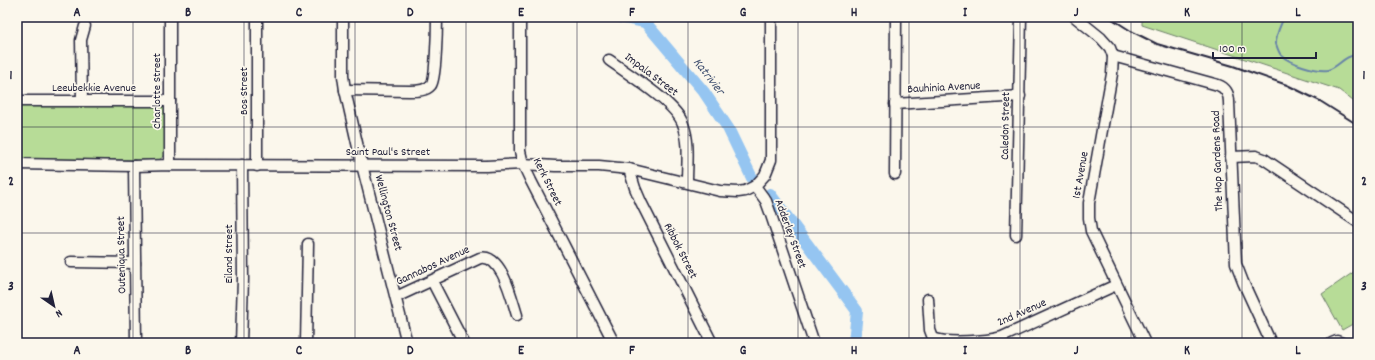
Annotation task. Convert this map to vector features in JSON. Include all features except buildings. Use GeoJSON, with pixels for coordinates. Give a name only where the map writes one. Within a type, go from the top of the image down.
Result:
{"type":"FeatureCollection","features":[{"type":"Feature","properties":{"kind":"street","name":"Charlotte Street"},"geometry":{"type":"LineString","coordinates":[[170,17],[170,165]]}},
{"type":"Feature","properties":{"kind":"street","name":"Bos Street"},"geometry":{"type":"LineString","coordinates":[[257,17],[257,166]]}},
{"type":"Feature","properties":{"kind":"street","name":"Wellington Street"},"geometry":{"type":"LineString","coordinates":[[343,17],[342,70],[345,90],[362,165],[407,343]]}},
{"type":"Feature","properties":{"kind":"street"},"geometry":{"type":"LineString","coordinates":[[345,90],[419,91],[428,88],[432,84],[435,74],[437,17]]}},
{"type":"Feature","properties":{"kind":"street","name":"Kerk Street"},"geometry":{"type":"LineString","coordinates":[[520,17],[520,151],[524,164],[614,343]]}},
{"type":"Feature","properties":{"kind":"street"},"geometry":{"type":"LineString","coordinates":[[756,186],[762,180],[769,167],[772,153],[772,17]]}},
{"type":"Feature","properties":{"kind":"street","name":"Bauhinia Avenue"},"geometry":{"type":"LineString","coordinates":[[895,174],[896,17]]}},
{"type":"Feature","properties":{"kind":"street","name":"Caledon Street"},"geometry":{"type":"LineString","coordinates":[[1016,235],[1021,17]]}},
{"type":"Feature","properties":{"kind":"street"},"geometry":{"type":"LineString","coordinates":[[1075,17],[1107,43],[1113,56]]}},
{"type":"Feature","properties":{"kind":"street"},"geometry":{"type":"LineString","coordinates":[[82,101],[81,40],[86,26]]}},
{"type":"Feature","properties":{"kind":"street","name":"The Hop Gardens Road"},"geometry":{"type":"LineString","coordinates":[[1113,56],[1222,87],[1228,93],[1236,264],[1271,343]]}},
{"type":"Feature","properties":{"kind":"street","name":"1st Avenue"},"geometry":{"type":"LineString","coordinates":[[1113,56],[1112,74],[1088,212],[1091,231],[1145,343]]}},
{"type":"Feature","properties":{"kind":"street","name":"Impala Street"},"geometry":{"type":"LineString","coordinates":[[609,60],[674,108],[680,117],[686,134],[687,182]]}},
{"type":"Feature","properties":{"kind":"street","name":"Bauhinia Avenue"},"geometry":{"type":"LineString","coordinates":[[895,104],[1020,96]]}},
{"type":"Feature","properties":{"kind":"street","name":"Leeubekkie Avenue"},"geometry":{"type":"LineString","coordinates":[[17,101],[170,101]]}},
{"type":"Feature","properties":{"kind":"street"},"geometry":{"type":"LineString","coordinates":[[1231,157],[1260,157],[1358,222]]}},
{"type":"Feature","properties":{"kind":"street","name":"Saint Paul's Street"},"geometry":{"type":"LineString","coordinates":[[17,164],[134,166],[486,166],[524,164],[599,166],[629,169],[729,192],[745,191],[756,186]]}},
{"type":"Feature","properties":{"kind":"street","name":"Eiland Street"},"geometry":{"type":"LineString","coordinates":[[241,343],[243,279],[242,165]]}},
{"type":"Feature","properties":{"kind":"street","name":"Outeniqua Street"},"geometry":{"type":"LineString","coordinates":[[134,166],[136,343]]}},
{"type":"Feature","properties":{"kind":"street","name":"Ribbok Street"},"geometry":{"type":"LineString","coordinates":[[629,169],[641,202],[712,343]]}},
{"type":"Feature","properties":{"kind":"street","name":"Adderley Street"},"geometry":{"type":"LineString","coordinates":[[756,186],[766,201],[814,343]]}},
{"type":"Feature","properties":{"kind":"street"},"geometry":{"type":"LineString","coordinates":[[306,343],[308,244]]}},
{"type":"Feature","properties":{"kind":"street","name":"Gannabos Avenue"},"geometry":{"type":"LineString","coordinates":[[396,297],[480,258],[487,258],[495,263],[502,272],[517,315]]}},
{"type":"Feature","properties":{"kind":"street"},"geometry":{"type":"LineString","coordinates":[[72,262],[136,263]]}},
{"type":"Feature","properties":{"kind":"street"},"geometry":{"type":"LineString","coordinates":[[432,281],[464,343]]}},
{"type":"Feature","properties":{"kind":"street","name":"2nd Avenue"},"geometry":{"type":"LineString","coordinates":[[928,298],[930,333],[932,338],[965,341],[1003,340],[1116,285]]}},
{"type":"Feature","properties":{"kind":"street"},"geometry":{"type":"LineString","coordinates":[[1332,343],[1337,341],[1342,343]]}},
{"type":"Feature","properties":{"kind":"green space"},"geometry":{"type":"Polygon","coordinates":[[[1131,17],[1358,17],[1358,105],[1339,90],[1142,25],[1142,19],[1131,17]]]}},
{"type":"Feature","properties":{"kind":"green space"},"geometry":{"type":"Polygon","coordinates":[[[17,103],[163,104],[166,107],[165,155],[159,160],[17,159],[17,103]]]}},
{"type":"Feature","properties":{"kind":"green space"},"geometry":{"type":"Polygon","coordinates":[[[1358,269],[1358,321],[1342,330],[1322,294],[1358,269]]]}},
{"type":"Feature","properties":{"kind":"waterway","name":"Katrivier"},"geometry":{"type":"LineString","coordinates":[[620,17],[645,22],[704,92],[728,128],[752,178]]}},
{"type":"Feature","properties":{"kind":"waterway"},"geometry":{"type":"LineString","coordinates":[[1284,17],[1277,34],[1276,44],[1281,55],[1290,61],[1317,70],[1328,70],[1349,57],[1358,55]]}},
{"type":"Feature","properties":{"kind":"waterway","name":"Katrivier"},"geometry":{"type":"LineString","coordinates":[[770,194],[857,311],[854,343]]}},
{"type":"Feature","properties":{"kind":"railway"},"geometry":{"type":"LineString","coordinates":[[1109,17],[1131,31],[1157,44],[1233,66],[1287,85],[1320,101],[1358,125]]}}]}
